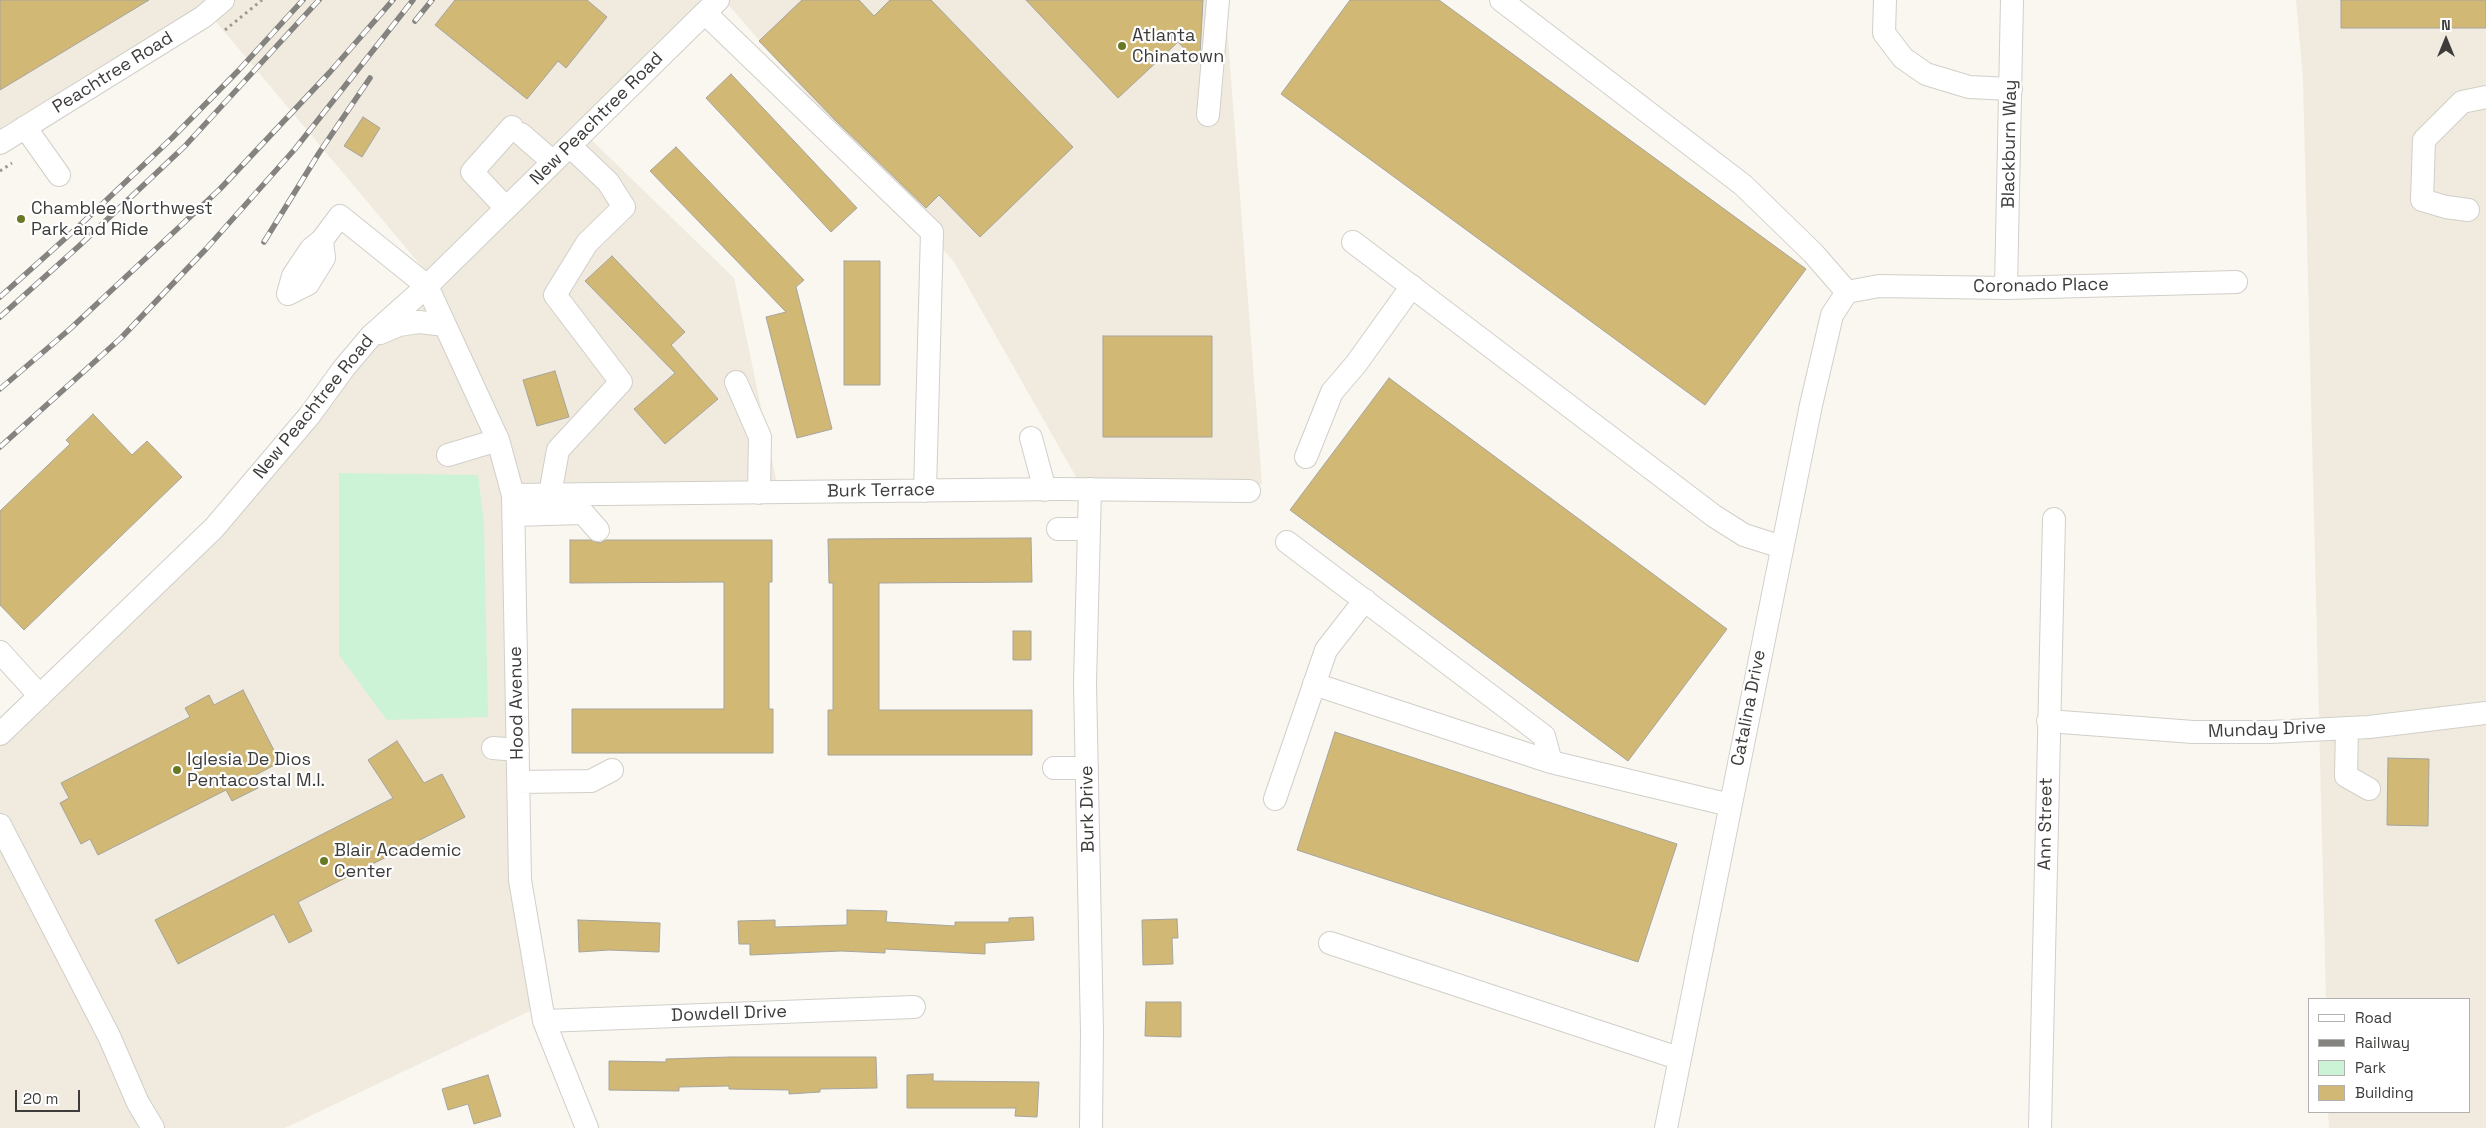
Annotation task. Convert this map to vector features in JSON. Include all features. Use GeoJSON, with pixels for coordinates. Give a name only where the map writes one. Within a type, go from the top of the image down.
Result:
{"type":"FeatureCollection","features":[{"type":"Feature","properties":{"kind":"street","name":"Peachtree Road"},"geometry":{"type":"LineString","coordinates":[[0,143],[204,17],[223,0]]}},
{"type":"Feature","properties":{"kind":"street"},"geometry":{"type":"LineString","coordinates":[[1208,115],[1218,0]]}},
{"type":"Feature","properties":{"kind":"street"},"geometry":{"type":"LineString","coordinates":[[1501,0],[1743,185],[1813,253],[1847,292]]}},
{"type":"Feature","properties":{"kind":"street"},"geometry":{"type":"LineString","coordinates":[[1885,0],[1884,33],[1903,58],[1926,74],[1968,86],[2011,89]]}},
{"type":"Feature","properties":{"kind":"street","name":"Blackburn Way"},"geometry":{"type":"LineString","coordinates":[[2006,288],[2012,0]]}},
{"type":"Feature","properties":{"kind":"street"},"geometry":{"type":"LineString","coordinates":[[711,4],[932,232],[925,491]]}},
{"type":"Feature","properties":{"kind":"street","name":"New Peachtree Road"},"geometry":{"type":"LineString","coordinates":[[0,734],[214,528],[309,416],[344,368],[371,336],[427,286],[711,4]]}},
{"type":"Feature","properties":{"kind":"street"},"geometry":{"type":"LineString","coordinates":[[2468,210],[2446,207],[2422,200],[2424,140],[2462,102],[2486,98]]}},
{"type":"Feature","properties":{"kind":"street"},"geometry":{"type":"LineString","coordinates":[[25,127],[58,175]]}},
{"type":"Feature","properties":{"kind":"street"},"geometry":{"type":"LineString","coordinates":[[506,208],[472,172],[517,130],[553,162]]}},
{"type":"Feature","properties":{"kind":"street"},"geometry":{"type":"LineString","coordinates":[[550,494],[558,450],[621,382],[555,295],[587,242],[624,207],[608,182],[570,146]]}},
{"type":"Feature","properties":{"kind":"street"},"geometry":{"type":"LineString","coordinates":[[322,240],[340,216],[427,286]]}},
{"type":"Feature","properties":{"kind":"street"},"geometry":{"type":"LineString","coordinates":[[1353,242],[1714,516],[1744,535],[1782,547]]}},
{"type":"Feature","properties":{"kind":"street","name":"Coronado Place"},"geometry":{"type":"LineString","coordinates":[[1847,292],[1879,286],[2006,288],[2236,282]]}},
{"type":"Feature","properties":{"kind":"street","name":"Hood Avenue"},"geometry":{"type":"LineString","coordinates":[[427,286],[498,440],[514,505],[520,880],[544,1021],[587,1128]]}},
{"type":"Feature","properties":{"kind":"street"},"geometry":{"type":"LineString","coordinates":[[1306,457],[1332,392],[1356,364],[1412,286]]}},
{"type":"Feature","properties":{"kind":"street","name":"Catalina Drive"},"geometry":{"type":"LineString","coordinates":[[1666,1128],[1678,1058],[1782,547],[1832,315],[1847,292]]}},
{"type":"Feature","properties":{"kind":"street"},"geometry":{"type":"LineString","coordinates":[[371,336],[399,325],[419,322],[445,325]]}},
{"type":"Feature","properties":{"kind":"street"},"geometry":{"type":"LineString","coordinates":[[736,382],[760,437],[759,493]]}},
{"type":"Feature","properties":{"kind":"street"},"geometry":{"type":"LineString","coordinates":[[1031,438],[1045,490]]}},
{"type":"Feature","properties":{"kind":"street"},"geometry":{"type":"LineString","coordinates":[[448,455],[498,440]]}},
{"type":"Feature","properties":{"kind":"street","name":"Burk Terrace"},"geometry":{"type":"LineString","coordinates":[[514,505],[550,494],[1090,489],[1249,491]]}},
{"type":"Feature","properties":{"kind":"street","name":"Burk Drive"},"geometry":{"type":"LineString","coordinates":[[1090,489],[1085,683],[1091,1128]]}},
{"type":"Feature","properties":{"kind":"street"},"geometry":{"type":"LineString","coordinates":[[514,505],[583,513],[598,530]]}},
{"type":"Feature","properties":{"kind":"street","name":"Ann Street"},"geometry":{"type":"LineString","coordinates":[[2040,1128],[2054,519]]}},
{"type":"Feature","properties":{"kind":"street"},"geometry":{"type":"LineString","coordinates":[[1058,529],[1089,529]]}},
{"type":"Feature","properties":{"kind":"street"},"geometry":{"type":"LineString","coordinates":[[1288,542],[1544,736],[1551,762]]}},
{"type":"Feature","properties":{"kind":"street"},"geometry":{"type":"LineString","coordinates":[[1275,799],[1326,650],[1365,600]]}},
{"type":"Feature","properties":{"kind":"street"},"geometry":{"type":"LineString","coordinates":[[0,652],[40,696]]}},
{"type":"Feature","properties":{"kind":"street"},"geometry":{"type":"LineString","coordinates":[[1314,684],[1551,762],[1730,805]]}},
{"type":"Feature","properties":{"kind":"street","name":"Munday Drive"},"geometry":{"type":"LineString","coordinates":[[2048,721],[2193,732],[2270,732],[2347,728],[2486,713]]}},
{"type":"Feature","properties":{"kind":"street"},"geometry":{"type":"LineString","coordinates":[[2347,728],[2346,776],[2369,790]]}},
{"type":"Feature","properties":{"kind":"street"},"geometry":{"type":"LineString","coordinates":[[493,748],[518,750]]}},
{"type":"Feature","properties":{"kind":"street"},"geometry":{"type":"LineString","coordinates":[[1054,768],[1087,768]]}},
{"type":"Feature","properties":{"kind":"street"},"geometry":{"type":"LineString","coordinates":[[519,782],[591,781],[612,770]]}},
{"type":"Feature","properties":{"kind":"street"},"geometry":{"type":"LineString","coordinates":[[0,825],[109,1036],[138,1102],[153,1128]]}},
{"type":"Feature","properties":{"kind":"street"},"geometry":{"type":"LineString","coordinates":[[1330,943],[1678,1058]]}},
{"type":"Feature","properties":{"kind":"street","name":"Dowdell Drive"},"geometry":{"type":"LineString","coordinates":[[544,1021],[914,1007]]}},
{"type":"Feature","properties":{"kind":"shaded area"},"geometry":{"type":"Polygon","coordinates":[[[0,0],[707,0],[577,126],[734,278],[780,498],[517,493],[530,802],[530,1011],[285,1128],[0,1128],[0,736],[161,584],[433,280],[212,17],[0,150],[0,0]]]}},
{"type":"Feature","properties":{"kind":"shaded area"},"geometry":{"type":"Polygon","coordinates":[[[724,0],[1225,0],[1262,484],[1080,484],[954,262],[724,0]]]}},
{"type":"Feature","properties":{"kind":"shaded area"},"geometry":{"type":"Polygon","coordinates":[[[2296,0],[2486,0],[2486,1128],[2329,1128],[2328,1113],[2471,1113],[2471,998],[2326,998],[2303,79],[2296,0]]]}},
{"type":"Feature","properties":{"kind":"green space"},"geometry":{"type":"Polygon","coordinates":[[[339,473],[478,475],[484,523],[488,717],[387,720],[339,655],[339,473]]]}},
{"type":"Feature","properties":{"kind":"building"},"geometry":{"type":"Polygon","coordinates":[[[0,0],[149,0],[0,90],[0,0]]]}},
{"type":"Feature","properties":{"kind":"building"},"geometry":{"type":"Polygon","coordinates":[[[455,0],[587,0],[607,17],[566,68],[558,61],[527,99],[435,25],[455,0]]]}},
{"type":"Feature","properties":{"kind":"building"},"geometry":{"type":"Polygon","coordinates":[[[802,0],[859,0],[874,16],[890,0],[931,0],[1073,147],[980,237],[939,195],[926,208],[836,121],[759,41],[802,0]]]}},
{"type":"Feature","properties":{"kind":"building","name":"Atlanta Chinatown"},"geometry":{"type":"Polygon","coordinates":[[[1026,0],[1203,0],[1200,54],[1194,59],[1178,42],[1118,98],[1026,0]]]}},
{"type":"Feature","properties":{"kind":"building"},"geometry":{"type":"Polygon","coordinates":[[[1350,0],[1439,0],[1806,269],[1705,405],[1281,94],[1350,0]]]}},
{"type":"Feature","properties":{"kind":"building"},"geometry":{"type":"Polygon","coordinates":[[[2341,0],[2486,0],[2486,28],[2341,28],[2341,0]]]}},
{"type":"Feature","properties":{"kind":"building"},"geometry":{"type":"Polygon","coordinates":[[[731,74],[857,208],[831,232],[706,98],[731,74]]]}},
{"type":"Feature","properties":{"kind":"building"},"geometry":{"type":"Polygon","coordinates":[[[363,117],[380,128],[362,157],[344,146],[363,117]]]}},
{"type":"Feature","properties":{"kind":"building"},"geometry":{"type":"Polygon","coordinates":[[[676,147],[804,280],[796,287],[832,429],[797,438],[766,317],[786,312],[650,171],[676,147]]]}},
{"type":"Feature","properties":{"kind":"building"},"geometry":{"type":"Polygon","coordinates":[[[612,256],[685,332],[671,345],[718,399],[665,444],[634,409],[675,373],[585,281],[612,256]]]}},
{"type":"Feature","properties":{"kind":"building"},"geometry":{"type":"Polygon","coordinates":[[[844,261],[880,261],[880,385],[844,385],[844,261]]]}},
{"type":"Feature","properties":{"kind":"building"},"geometry":{"type":"Polygon","coordinates":[[[1103,336],[1212,336],[1212,437],[1103,437],[1103,336]]]}},
{"type":"Feature","properties":{"kind":"building"},"geometry":{"type":"Polygon","coordinates":[[[555,371],[569,417],[537,426],[523,380],[555,371]]]}},
{"type":"Feature","properties":{"kind":"building"},"geometry":{"type":"Polygon","coordinates":[[[1389,378],[1727,629],[1628,761],[1290,510],[1389,378]]]}},
{"type":"Feature","properties":{"kind":"building"},"geometry":{"type":"Polygon","coordinates":[[[93,414],[132,455],[147,441],[182,477],[24,630],[0,605],[0,511],[70,444],[66,440],[93,414]]]}},
{"type":"Feature","properties":{"kind":"building"},"geometry":{"type":"Polygon","coordinates":[[[1031,538],[1032,582],[879,583],[879,710],[1032,710],[1032,755],[828,755],[828,710],[833,710],[833,583],[829,583],[828,539],[1031,538]]]}},
{"type":"Feature","properties":{"kind":"building"},"geometry":{"type":"Polygon","coordinates":[[[570,540],[590,540],[600,543],[606,540],[772,540],[772,582],[769,582],[769,709],[773,709],[773,753],[572,753],[572,709],[724,709],[724,582],[570,583],[570,540]]]}},
{"type":"Feature","properties":{"kind":"building"},"geometry":{"type":"Polygon","coordinates":[[[1013,631],[1031,631],[1031,660],[1013,660],[1013,631]]]}},
{"type":"Feature","properties":{"kind":"building","name":"Iglesia De Dios Pentacostal M.I."},"geometry":{"type":"Polygon","coordinates":[[[243,690],[280,762],[252,777],[258,788],[232,801],[226,790],[98,855],[90,839],[81,844],[60,803],[69,798],[61,783],[190,717],[185,708],[209,695],[214,705],[243,690]]]}},
{"type":"Feature","properties":{"kind":"building"},"geometry":{"type":"Polygon","coordinates":[[[1335,732],[1677,844],[1638,962],[1297,850],[1335,732]]]}},
{"type":"Feature","properties":{"kind":"building","name":"Blair Academic Center"},"geometry":{"type":"Polygon","coordinates":[[[397,741],[424,783],[442,774],[465,817],[298,902],[312,931],[289,943],[274,914],[178,964],[155,920],[393,798],[368,760],[397,741]]]}},
{"type":"Feature","properties":{"kind":"building"},"geometry":{"type":"Polygon","coordinates":[[[2388,758],[2429,759],[2428,826],[2387,825],[2388,758]]]}},
{"type":"Feature","properties":{"kind":"building"},"geometry":{"type":"Polygon","coordinates":[[[847,910],[887,911],[886,922],[955,926],[955,922],[1009,922],[1009,918],[1033,917],[1034,940],[985,943],[985,954],[885,949],[885,953],[841,951],[750,955],[750,944],[739,944],[738,921],[775,920],[775,927],[847,925],[847,910]]]}},
{"type":"Feature","properties":{"kind":"building"},"geometry":{"type":"Polygon","coordinates":[[[1177,919],[1178,938],[1172,938],[1173,964],[1143,965],[1142,920],[1177,919]]]}},
{"type":"Feature","properties":{"kind":"building"},"geometry":{"type":"Polygon","coordinates":[[[578,920],[660,923],[659,952],[609,950],[579,952],[578,920]]]}},
{"type":"Feature","properties":{"kind":"building"},"geometry":{"type":"Polygon","coordinates":[[[1146,1002],[1181,1002],[1181,1037],[1145,1036],[1146,1002]]]}},
{"type":"Feature","properties":{"kind":"building"},"geometry":{"type":"Polygon","coordinates":[[[876,1057],[877,1088],[820,1089],[820,1092],[789,1094],[789,1090],[729,1089],[729,1086],[679,1087],[679,1091],[609,1090],[609,1061],[666,1062],[666,1059],[876,1057]]]}},
{"type":"Feature","properties":{"kind":"building"},"geometry":{"type":"Polygon","coordinates":[[[933,1074],[933,1081],[1039,1082],[1037,1117],[1015,1116],[1016,1108],[907,1108],[907,1075],[933,1074]]]}},
{"type":"Feature","properties":{"kind":"building"},"geometry":{"type":"Polygon","coordinates":[[[488,1075],[501,1116],[474,1124],[468,1104],[448,1110],[442,1089],[488,1075]]]}},
{"type":"Feature","properties":{"kind":"railway"},"geometry":{"type":"LineString","coordinates":[[0,297],[78,227],[172,138],[238,71],[303,0]]}},
{"type":"Feature","properties":{"kind":"railway"},"geometry":{"type":"LineString","coordinates":[[0,317],[185,146],[319,0]]}},
{"type":"Feature","properties":{"kind":"railway"},"geometry":{"type":"LineString","coordinates":[[0,389],[70,329],[220,189],[330,72],[393,0]]}},
{"type":"Feature","properties":{"kind":"railway"},"geometry":{"type":"LineString","coordinates":[[0,447],[121,338],[206,249],[295,149],[413,0]]}},
{"type":"Feature","properties":{"kind":"railway"},"geometry":{"type":"LineString","coordinates":[[415,21],[432,0]]}},
{"type":"Feature","properties":{"kind":"railway"},"geometry":{"type":"LineString","coordinates":[[264,242],[319,153],[370,78]]}},
{"type":"Feature","properties":{"kind":"place","name":"Atlanta Chinatown"},"geometry":{"type":"Point","coordinates":[1122,46]}},
{"type":"Feature","properties":{"kind":"place","name":"Chamblee Northwest Park and Ride"},"geometry":{"type":"Point","coordinates":[21,219]}},
{"type":"Feature","properties":{"kind":"place","name":"Iglesia De Dios Pentacostal M.I."},"geometry":{"type":"Point","coordinates":[177,770]}},
{"type":"Feature","properties":{"kind":"place","name":"Blair Academic Center"},"geometry":{"type":"Point","coordinates":[324,861]}}]}
